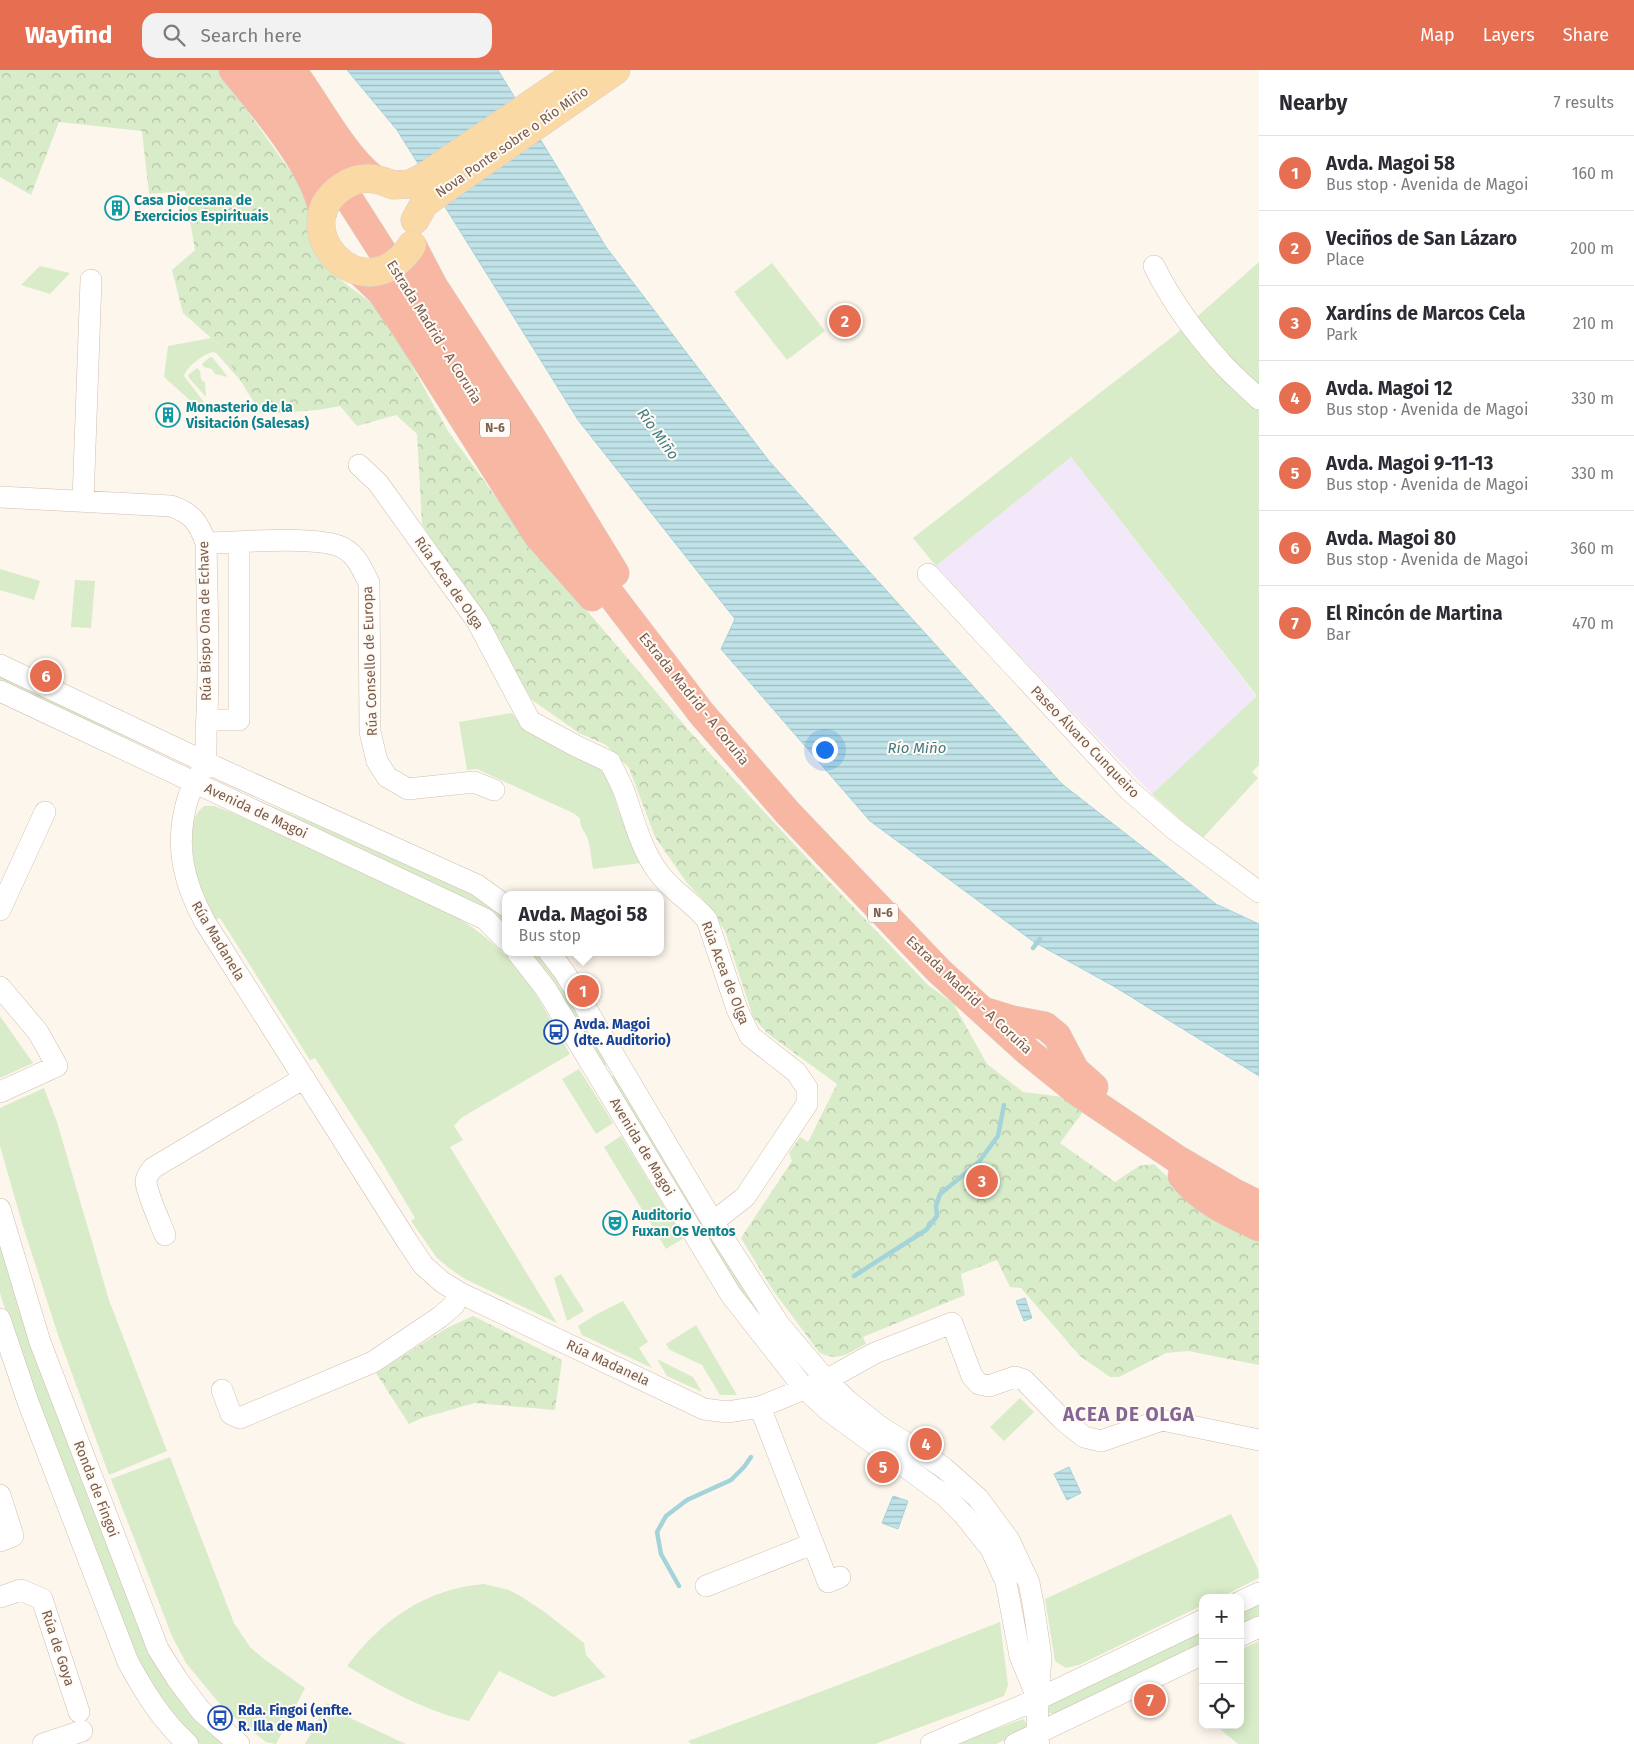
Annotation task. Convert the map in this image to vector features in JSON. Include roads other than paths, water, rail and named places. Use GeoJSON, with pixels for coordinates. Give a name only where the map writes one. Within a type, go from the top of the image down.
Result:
{"type":"FeatureCollection","features":[{"type":"Feature","properties":{"kind":"highway"},"geometry":{"type":"LineString","coordinates":[[233,70],[289,143],[314,184],[323,212]]}},
{"type":"Feature","properties":{"kind":"highway","name":"Estrada Madrid - A Coruña"},"geometry":{"type":"LineString","coordinates":[[260,70],[300,122],[550,515],[694,704],[788,813],[939,971],[982,1010],[1013,1020],[1045,1026],[1057,1036],[1075,1070],[1106,1098],[1122,1120],[1159,1147]]}},
{"type":"Feature","properties":{"kind":"highway"},"geometry":{"type":"LineString","coordinates":[[292,70],[348,151],[366,173],[383,182]]}},
{"type":"Feature","properties":{"kind":"highway"},"geometry":{"type":"LineString","coordinates":[[414,232],[434,287],[532,436],[602,554],[651,629],[688,676],[750,770]]}},
{"type":"Feature","properties":{"kind":"highway"},"geometry":{"type":"LineString","coordinates":[[360,272],[381,292],[403,324],[538,536],[636,646],[696,725],[756,789],[828,855]]}},
{"type":"Feature","properties":{"kind":"highway"},"geometry":{"type":"LineString","coordinates":[[1159,1147],[1228,1190],[1259,1204]]}},
{"type":"Feature","properties":{"kind":"highway"},"geometry":{"type":"LineString","coordinates":[[1159,1147],[1186,1182],[1219,1208],[1259,1227]]}},
{"type":"Feature","properties":{"kind":"main road","name":"Nova Ponte sobre o Río Miño"},"geometry":{"type":"LineString","coordinates":[[383,182],[410,184],[424,177],[581,70]]}},
{"type":"Feature","properties":{"kind":"main road","name":"Nova Ponte sobre o Río Miño"},"geometry":{"type":"LineString","coordinates":[[414,232],[424,204],[616,70]]}},
{"type":"Feature","properties":{"kind":"main road"},"geometry":{"type":"LineString","coordinates":[[361,178],[383,182],[406,198],[414,212],[414,232],[400,260],[388,268],[374,272],[360,272],[346,267],[333,257],[325,243],[321,228],[323,212],[328,201],[336,191],[347,183],[361,178]]}},
{"type":"Feature","properties":{"kind":"street"},"geometry":{"type":"LineString","coordinates":[[1154,266],[1167,292],[1200,338],[1220,362],[1259,399]]}},
{"type":"Feature","properties":{"kind":"street"},"geometry":{"type":"LineString","coordinates":[[83,501],[91,280]]}},
{"type":"Feature","properties":{"kind":"street","name":"Rúa Acea de Olga"},"geometry":{"type":"LineString","coordinates":[[359,465],[378,483],[477,621],[530,721],[610,762],[624,793],[636,830],[658,872],[682,898],[697,908],[707,920],[737,1009],[750,1036],[796,1072],[807,1088],[807,1104],[745,1197],[713,1222]]}},
{"type":"Feature","properties":{"kind":"street","name":"Rúa Bispo Ona de Echave"},"geometry":{"type":"LineString","coordinates":[[0,496],[171,506],[180,509],[195,520],[202,531],[206,544],[207,720],[204,762]]}},
{"type":"Feature","properties":{"kind":"street","name":"Rúa Bispo Ona de Echave"},"geometry":{"type":"LineString","coordinates":[[207,720],[239,720],[239,542]]}},
{"type":"Feature","properties":{"kind":"street","name":"Rúa Consello de Europa"},"geometry":{"type":"LineString","coordinates":[[206,544],[326,542],[345,549],[361,566],[369,583],[370,732],[377,761],[387,777],[408,789],[474,782],[494,790]]}},
{"type":"Feature","properties":{"kind":"street","name":"Paseo Álvaro Cunqueiro"},"geometry":{"type":"LineString","coordinates":[[928,574],[1129,790],[1174,829],[1259,892]]}},
{"type":"Feature","properties":{"kind":"street","name":"Avenida de Magoi"},"geometry":{"type":"LineString","coordinates":[[0,665],[204,762],[477,885],[502,903]]}},
{"type":"Feature","properties":{"kind":"street","name":"Avenida de Magoi"},"geometry":{"type":"LineString","coordinates":[[0,691],[485,919],[502,936]]}},
{"type":"Feature","properties":{"kind":"street","name":"Rúa Madanela"},"geometry":{"type":"LineString","coordinates":[[204,762],[188,799],[182,841],[184,872],[189,890],[205,922],[423,1265],[442,1282],[460,1293],[704,1409],[727,1412],[760,1407],[804,1388]]}},
{"type":"Feature","properties":{"kind":"street"},"geometry":{"type":"LineString","coordinates":[[0,910],[45,812]]}},
{"type":"Feature","properties":{"kind":"street","name":"Avenida de Magoi"},"geometry":{"type":"LineString","coordinates":[[520,956],[550,997],[731,1295],[804,1388],[843,1422],[945,1496],[964,1515],[992,1549],[1006,1582],[1020,1656],[1038,1699]]}},
{"type":"Feature","properties":{"kind":"street","name":"Avenida de Magoi"},"geometry":{"type":"LineString","coordinates":[[552,956],[565,973],[713,1222],[778,1323],[826,1380],[848,1402],[879,1426],[944,1468],[978,1498],[1009,1540],[1029,1583],[1034,1604],[1041,1657],[1038,1699]]}},
{"type":"Feature","properties":{"kind":"street"},"geometry":{"type":"LineString","coordinates":[[0,987],[38,1032],[56,1066],[0,1092]]}},
{"type":"Feature","properties":{"kind":"street"},"geometry":{"type":"LineString","coordinates":[[165,1235],[148,1190],[146,1181],[148,1174],[154,1168],[304,1078]]}},
{"type":"Feature","properties":{"kind":"street","name":"Ronda de Fingoi"},"geometry":{"type":"LineString","coordinates":[[0,1209],[40,1342],[158,1650],[177,1680],[201,1711],[239,1744]]}},
{"type":"Feature","properties":{"kind":"street"},"geometry":{"type":"LineString","coordinates":[[222,1390],[231,1414],[240,1418],[269,1407],[373,1362],[440,1317],[454,1305],[460,1293]]}},
{"type":"Feature","properties":{"kind":"street"},"geometry":{"type":"LineString","coordinates":[[0,1319],[28,1402],[128,1662],[147,1698],[160,1715],[188,1744]]}},
{"type":"Feature","properties":{"kind":"street"},"geometry":{"type":"LineString","coordinates":[[804,1388],[826,1380],[875,1353],[952,1323],[972,1376],[979,1384],[989,1386],[1016,1377],[1024,1380],[1062,1419],[1084,1438],[1101,1441],[1162,1420],[1259,1440]]}},
{"type":"Feature","properties":{"kind":"street"},"geometry":{"type":"LineString","coordinates":[[760,1407],[828,1582],[840,1577]]}},
{"type":"Feature","properties":{"kind":"street"},"geometry":{"type":"LineString","coordinates":[[0,1495],[14,1536],[0,1541]]}},
{"type":"Feature","properties":{"kind":"street"},"geometry":{"type":"LineString","coordinates":[[706,1586],[812,1544]]}},
{"type":"Feature","properties":{"kind":"street","name":"Rúa de Goya"},"geometry":{"type":"LineString","coordinates":[[0,1597],[21,1590],[42,1599],[81,1722],[43,1744]]}},
{"type":"Feature","properties":{"kind":"street"},"geometry":{"type":"LineString","coordinates":[[1244,1600],[1259,1593]]}},
{"type":"Feature","properties":{"kind":"street"},"geometry":{"type":"LineString","coordinates":[[931,1744],[1038,1699],[1199,1622]]}},
{"type":"Feature","properties":{"kind":"street"},"geometry":{"type":"LineString","coordinates":[[1244,1634],[1259,1627]]}},
{"type":"Feature","properties":{"kind":"street"},"geometry":{"type":"LineString","coordinates":[[1015,1744],[1038,1739],[1084,1710],[1199,1656]]}},
{"type":"Feature","properties":{"kind":"street"},"geometry":{"type":"LineString","coordinates":[[1038,1699],[1038,1739]]}},
{"type":"Feature","properties":{"kind":"water","name":"Río Miño"},"geometry":{"type":"Polygon","coordinates":[[[347,70],[498,70],[606,247],[769,461],[1062,784],[1216,904],[1259,924],[1259,1076],[1115,987],[1034,942],[870,821],[721,649],[735,619],[578,420],[397,130],[347,70]]]}},
{"type":"Feature","properties":{"kind":"water"},"geometry":{"type":"Polygon","coordinates":[[[1025,1298],[1032,1318],[1024,1321],[1016,1301],[1025,1298]]]}},
{"type":"Feature","properties":{"kind":"water"},"geometry":{"type":"Polygon","coordinates":[[[1069,1467],[1081,1493],[1067,1500],[1054,1474],[1069,1467]]]}},
{"type":"Feature","properties":{"kind":"water"},"geometry":{"type":"Polygon","coordinates":[[[893,1496],[908,1501],[898,1529],[882,1523],[893,1496]]]}},
{"type":"Feature","properties":{"kind":"waterway"},"geometry":{"type":"LineString","coordinates":[[1033,948],[1040,939]]}},
{"type":"Feature","properties":{"kind":"waterway"},"geometry":{"type":"LineString","coordinates":[[854,1276],[926,1230],[937,1216],[936,1206],[940,1194],[978,1163],[998,1136],[1004,1105]]}},
{"type":"Feature","properties":{"kind":"waterway"},"geometry":{"type":"LineString","coordinates":[[679,1586],[661,1554],[657,1532],[666,1516],[687,1500],[731,1480],[751,1457]]}},
{"type":"Feature","properties":{"kind":"place","name":"Casa Diocesana de Exercicios Espirituais"},"geometry":{"type":"Point","coordinates":[117,208]}},
{"type":"Feature","properties":{"kind":"place","name":"Veciños de San Lázaro"},"geometry":{"type":"Point","coordinates":[845,321]}},
{"type":"Feature","properties":{"kind":"place","name":"Monasterio de la Visitación (Salesas)"},"geometry":{"type":"Point","coordinates":[168,415]}},
{"type":"Feature","properties":{"kind":"place","name":"Avda. Magoi 80"},"geometry":{"type":"Point","coordinates":[46,676]}},
{"type":"Feature","properties":{"kind":"place","name":"Avda. Magoi 58"},"geometry":{"type":"Point","coordinates":[583,991]}},
{"type":"Feature","properties":{"kind":"place","name":"Avda. Magoi (dte. Auditorio)"},"geometry":{"type":"Point","coordinates":[556,1032]}},
{"type":"Feature","properties":{"kind":"place","name":"Xardíns de Marcos Cela"},"geometry":{"type":"Point","coordinates":[982,1181]}},
{"type":"Feature","properties":{"kind":"place","name":"Auditorio Fuxan Os Ventos"},"geometry":{"type":"Point","coordinates":[615,1223]}},
{"type":"Feature","properties":{"kind":"place","name":"Avda. Magoi 12"},"geometry":{"type":"Point","coordinates":[926,1444]}},
{"type":"Feature","properties":{"kind":"place","name":"Avda. Magoi 9-11-13"},"geometry":{"type":"Point","coordinates":[883,1467]}},
{"type":"Feature","properties":{"kind":"place","name":"El Rincón de Martina"},"geometry":{"type":"Point","coordinates":[1150,1700]}},
{"type":"Feature","properties":{"kind":"place","name":"Rda. Fingoi (enfte. R. Illa de Man)"},"geometry":{"type":"Point","coordinates":[220,1718]}},
{"type":"Feature","properties":{"kind":"district","name":"ACEA DE OLGA"},"geometry":{"type":"Point","coordinates":[1129,1414]}}]}
